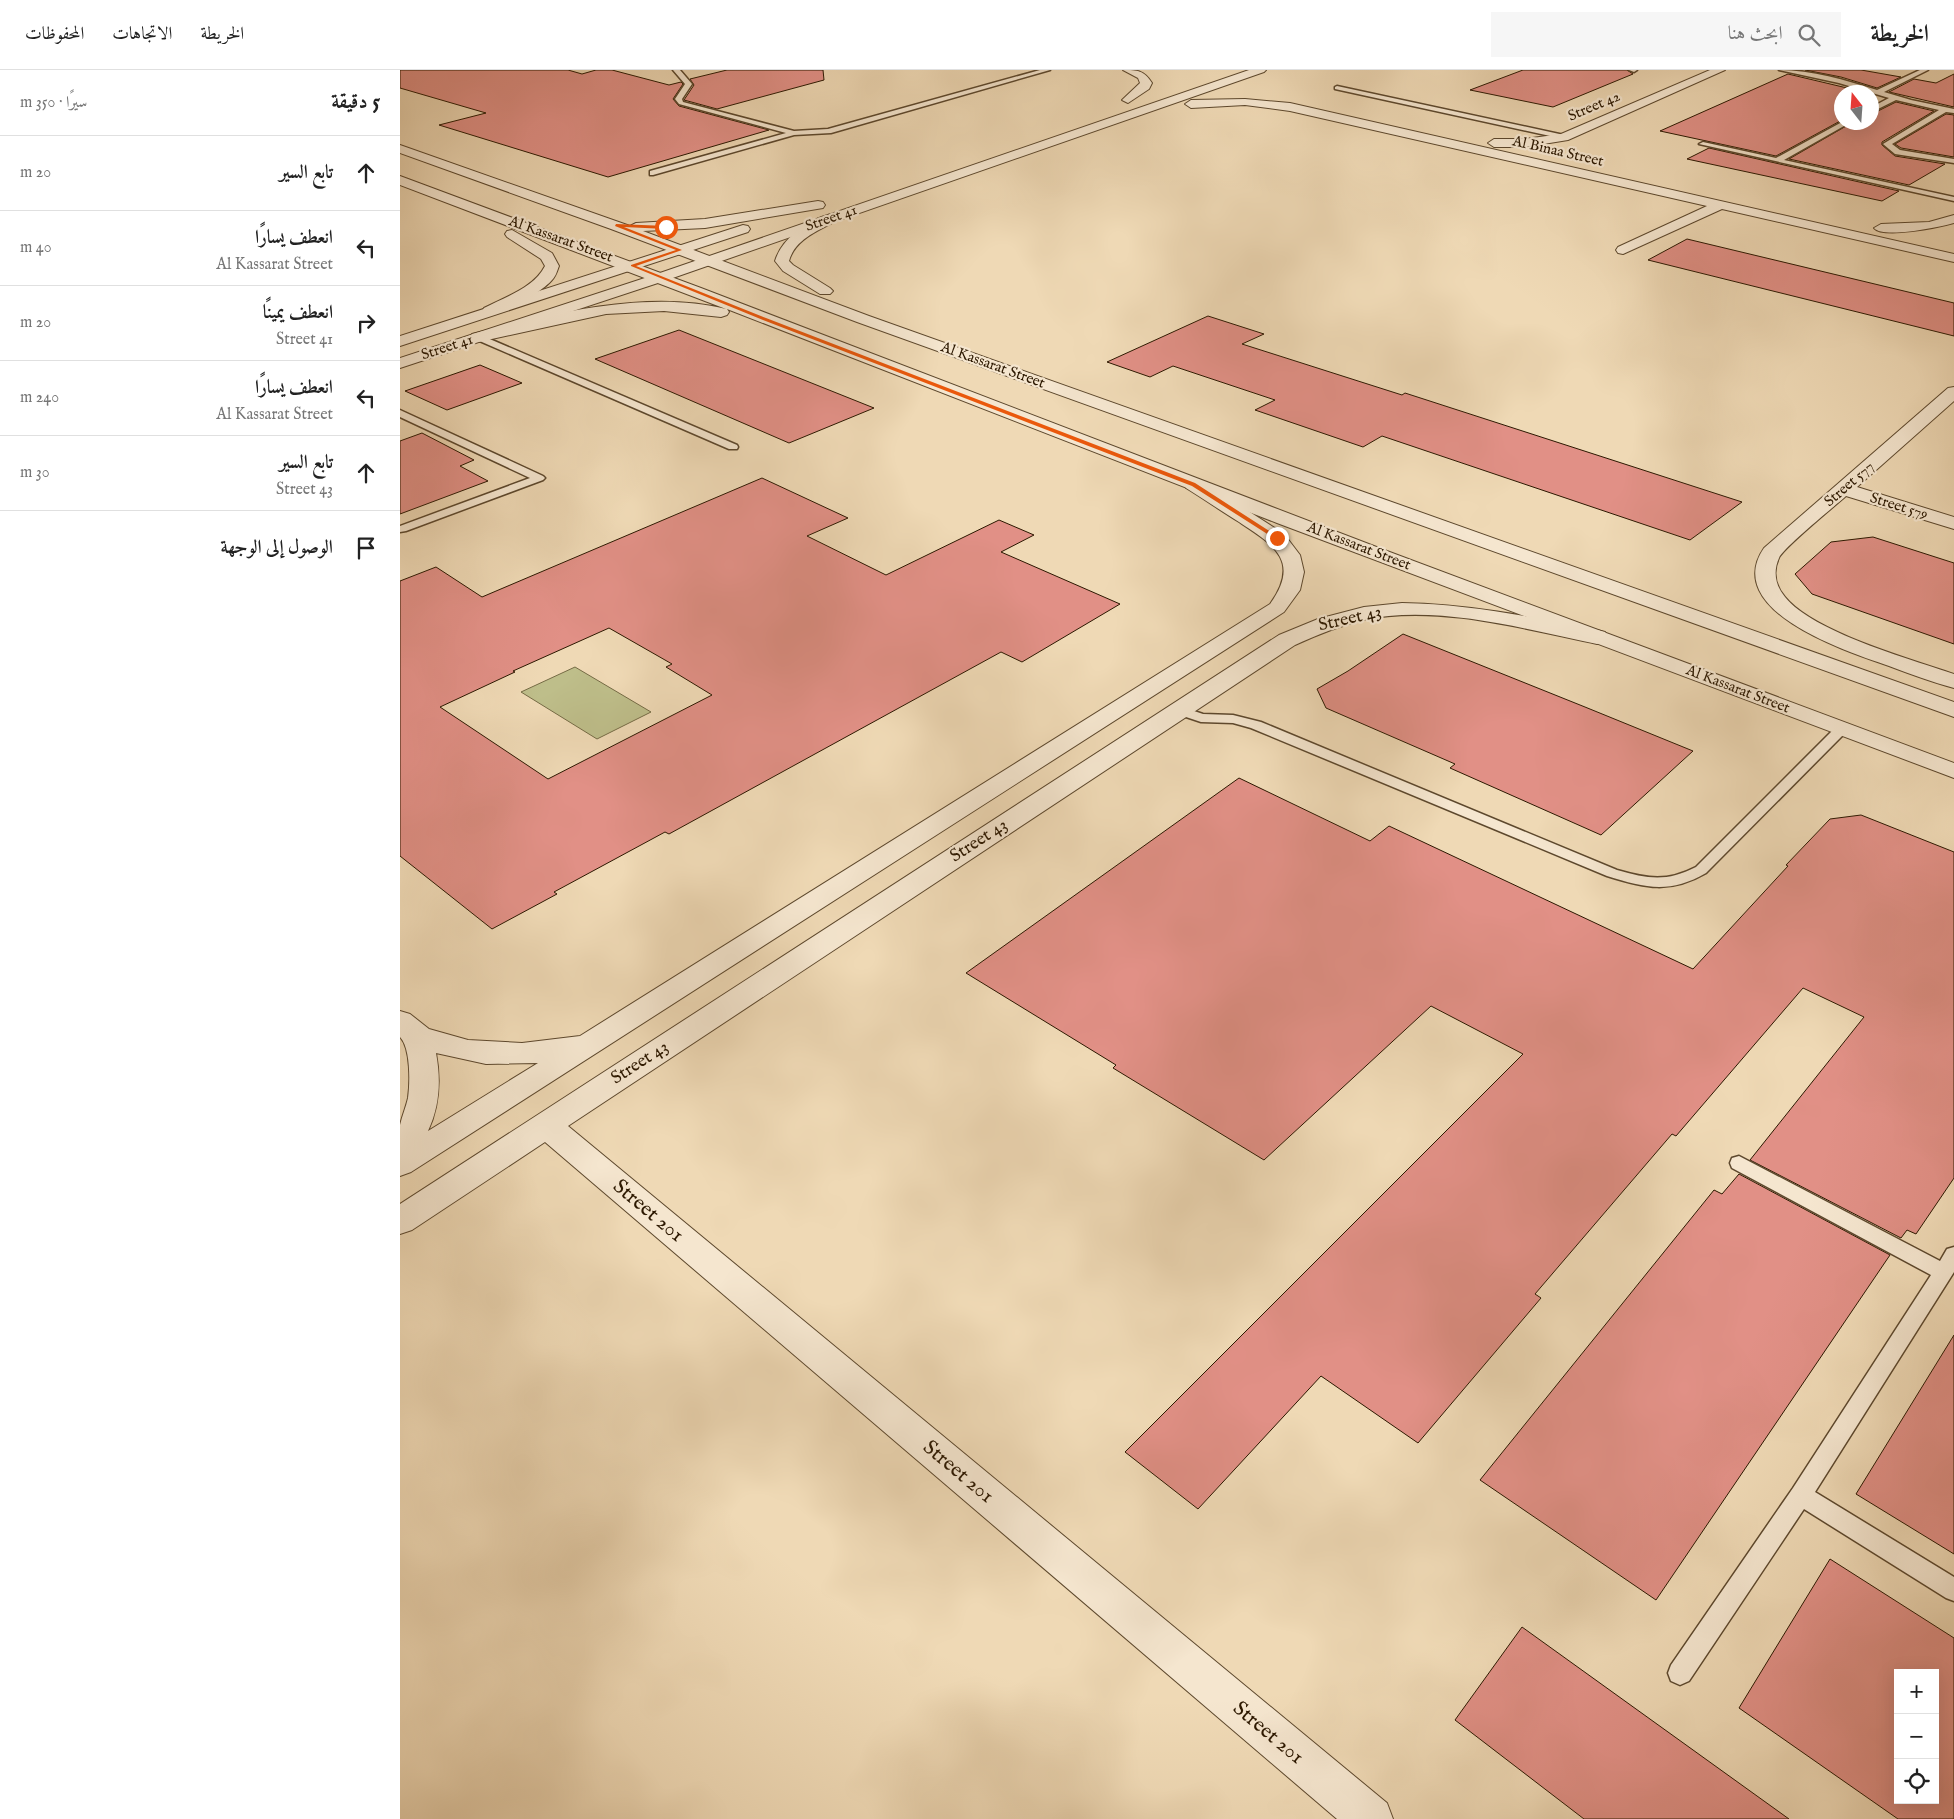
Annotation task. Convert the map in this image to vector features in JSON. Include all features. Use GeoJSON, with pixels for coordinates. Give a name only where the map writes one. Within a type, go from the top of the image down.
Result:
{"type":"FeatureCollection","features":[{"type":"Feature","properties":{"kind":"street"},"geometry":{"type":"LineString","coordinates":[[1129,70],[1142,76],[1146,83],[1145,87],[1123,102],[1154,91]]}},
{"type":"Feature","properties":{"kind":"street"},"geometry":{"type":"LineString","coordinates":[[1259,70],[1266,83]]}},
{"type":"Feature","properties":{"kind":"street","name":"Street 41"},"geometry":{"type":"LineString","coordinates":[[400,363],[710,261],[1152,109],[1259,70]]}},
{"type":"Feature","properties":{"kind":"street","name":"Street 42"},"geometry":{"type":"LineString","coordinates":[[1493,143],[1525,143],[1564,136],[1719,70]]}},
{"type":"Feature","properties":{"kind":"street","name":"Al Binaa Street"},"geometry":{"type":"LineString","coordinates":[[1286,94],[1493,143],[1561,154],[1936,240]]}},
{"type":"Feature","properties":{"kind":"street","name":"Al Binaa Street"},"geometry":{"type":"LineString","coordinates":[[1152,109],[1230,102],[1290,107],[1954,258]]}},
{"type":"Feature","properties":{"kind":"street","name":"Street 42"},"geometry":{"type":"LineString","coordinates":[[1561,154],[1560,141],[1564,136]]}},
{"type":"Feature","properties":{"kind":"street","name":"Al Kassarat Street"},"geometry":{"type":"LineString","coordinates":[[400,149],[616,226],[863,318],[1954,710]]}},
{"type":"Feature","properties":{"kind":"street","name":"Al Kassarat Street"},"geometry":{"type":"LineString","coordinates":[[400,180],[662,277],[765,319],[1194,484],[1954,771]]}},
{"type":"Feature","properties":{"kind":"street","name":"Street 41"},"geometry":{"type":"LineString","coordinates":[[400,341],[823,204],[700,226],[616,226]]}},
{"type":"Feature","properties":{"kind":"street"},"geometry":{"type":"LineString","coordinates":[[1623,250],[1720,205]]}},
{"type":"Feature","properties":{"kind":"street"},"geometry":{"type":"LineString","coordinates":[[474,207],[508,232],[547,256],[552,266],[548,277],[533,289],[490,311]]}},
{"type":"Feature","properties":{"kind":"street"},"geometry":{"type":"LineString","coordinates":[[831,218],[788,246],[782,261],[788,268],[832,295],[863,318]]}},
{"type":"Feature","properties":{"kind":"street"},"geometry":{"type":"LineString","coordinates":[[1881,228],[1954,225]]}},
{"type":"Feature","properties":{"kind":"street"},"geometry":{"type":"LineString","coordinates":[[478,337],[583,313],[637,306],[691,308],[765,319]]}},
{"type":"Feature","properties":{"kind":"street","name":"Street 577"},"geometry":{"type":"LineString","coordinates":[[1954,392],[1771,552],[1764,568],[1767,586],[1780,605],[1804,623],[1838,640],[1954,681]]}},
{"type":"Feature","properties":{"kind":"street","name":"Street 43"},"geometry":{"type":"LineString","coordinates":[[400,1164],[1278,608],[1290,590],[1294,572],[1290,554],[1277,538],[1194,484]]}},
{"type":"Feature","properties":{"kind":"street","name":"Street 579"},"geometry":{"type":"LineString","coordinates":[[1844,489],[1954,523]]}},
{"type":"Feature","properties":{"kind":"street","name":"Street 43"},"geometry":{"type":"LineString","coordinates":[[400,1221],[1287,640],[1312,627],[1341,617],[1373,611],[1407,608],[1443,609],[1603,638]]}},
{"type":"Feature","properties":{"kind":"street"},"geometry":{"type":"LineString","coordinates":[[408,1028],[444,1046],[477,1053],[514,1055],[553,1051],[591,1043]]}},
{"type":"Feature","properties":{"kind":"street"},"geometry":{"type":"LineString","coordinates":[[400,1157],[411,1138],[421,1110],[425,1082],[424,1057],[408,1028]]}},
{"type":"Feature","properties":{"kind":"street","name":"Street 201"},"geometry":{"type":"LineString","coordinates":[[546,1125],[1371,1819]]}},
{"type":"Feature","properties":{"kind":"lane"},"geometry":{"type":"LineString","coordinates":[[676,70],[689,84],[678,99],[681,103],[794,133],[806,134],[828,131],[1047,70]]}},
{"type":"Feature","properties":{"kind":"lane"},"geometry":{"type":"LineString","coordinates":[[1782,70],[1854,85]]}},
{"type":"Feature","properties":{"kind":"lane"},"geometry":{"type":"LineString","coordinates":[[1879,92],[1925,70]]}},
{"type":"Feature","properties":{"kind":"lane"},"geometry":{"type":"LineString","coordinates":[[1337,88],[1564,136]]}},
{"type":"Feature","properties":{"kind":"lane"},"geometry":{"type":"LineString","coordinates":[[1879,92],[1894,98],[1954,111]]}},
{"type":"Feature","properties":{"kind":"lane"},"geometry":{"type":"LineString","coordinates":[[1879,106],[1894,98]]}},
{"type":"Feature","properties":{"kind":"lane"},"geometry":{"type":"LineString","coordinates":[[1944,110],[1887,144],[1898,152],[1954,161]]}},
{"type":"Feature","properties":{"kind":"lane"},"geometry":{"type":"LineString","coordinates":[[1778,160],[1834,130]]}},
{"type":"Feature","properties":{"kind":"lane"},"geometry":{"type":"LineString","coordinates":[[654,173],[794,133]]}},
{"type":"Feature","properties":{"kind":"lane"},"geometry":{"type":"LineString","coordinates":[[1703,144],[1954,199]]}},
{"type":"Feature","properties":{"kind":"lane"},"geometry":{"type":"LineString","coordinates":[[478,337],[733,447]]}},
{"type":"Feature","properties":{"kind":"lane"},"geometry":{"type":"LineString","coordinates":[[400,413],[539,478],[402,528]]}},
{"type":"Feature","properties":{"kind":"lane"},"geometry":{"type":"LineString","coordinates":[[400,429],[419,422]]}},
{"type":"Feature","properties":{"kind":"lane"},"geometry":{"type":"LineString","coordinates":[[1180,710],[1201,718],[1233,719],[1256,725],[1612,873],[1634,880],[1660,884],[1685,880],[1701,870],[1842,729]]}},
{"type":"Feature","properties":{"kind":"lane"},"geometry":{"type":"LineString","coordinates":[[1680,1673],[1802,1495],[1948,1263],[1739,1163]]}},
{"type":"Feature","properties":{"kind":"lane"},"geometry":{"type":"LineString","coordinates":[[1802,1495],[1954,1590]]}},
{"type":"Feature","properties":{"kind":"green space"},"geometry":{"type":"Polygon","coordinates":[[[575,667],[651,712],[597,739],[521,692],[575,667]]]}},
{"type":"Feature","properties":{"kind":"building"},"geometry":{"type":"Polygon","coordinates":[[[400,70],[568,70],[582,74],[596,70],[612,70],[669,85],[681,82],[683,84],[673,99],[679,106],[769,130],[608,177],[439,125],[486,113],[400,88],[400,70]]]}},
{"type":"Feature","properties":{"kind":"building"},"geometry":{"type":"Polygon","coordinates":[[[727,70],[823,70],[824,80],[717,109],[684,100],[694,85],[690,79],[727,70]]]}},
{"type":"Feature","properties":{"kind":"building"},"geometry":{"type":"Polygon","coordinates":[[[1523,70],[1627,70],[1633,74],[1553,107],[1470,90],[1523,70]]]}},
{"type":"Feature","properties":{"kind":"building"},"geometry":{"type":"Polygon","coordinates":[[[1805,70],[1861,70],[1901,77],[1879,87],[1879,85],[1867,85],[1841,77],[1805,70]]]}},
{"type":"Feature","properties":{"kind":"building"},"geometry":{"type":"Polygon","coordinates":[[[1788,74],[1834,85],[1834,124],[1776,156],[1660,131],[1788,74]]]}},
{"type":"Feature","properties":{"kind":"building"},"geometry":{"type":"Polygon","coordinates":[[[1954,74],[1954,107],[1889,92],[1914,79],[1936,83],[1954,74]]]}},
{"type":"Feature","properties":{"kind":"building"},"geometry":{"type":"Polygon","coordinates":[[[1896,102],[1934,111],[1882,142],[1882,145],[1895,156],[1945,164],[1909,185],[1789,159],[1839,130],[1879,130],[1879,110],[1896,102]]]}},
{"type":"Feature","properties":{"kind":"building"},"geometry":{"type":"Polygon","coordinates":[[[1946,114],[1954,115],[1954,157],[1901,148],[1895,144],[1946,114]]]}},
{"type":"Feature","properties":{"kind":"building"},"geometry":{"type":"Polygon","coordinates":[[[1709,148],[1899,191],[1882,201],[1687,159],[1709,148]]]}},
{"type":"Feature","properties":{"kind":"building"},"geometry":{"type":"Polygon","coordinates":[[[1687,239],[1954,303],[1954,336],[1648,260],[1687,239]]]}},
{"type":"Feature","properties":{"kind":"building"},"geometry":{"type":"Polygon","coordinates":[[[1208,316],[1264,334],[1242,344],[1402,395],[1405,393],[1742,502],[1690,540],[1382,436],[1363,447],[1255,410],[1275,400],[1173,366],[1150,377],[1107,362],[1208,316]]]}},
{"type":"Feature","properties":{"kind":"building"},"geometry":{"type":"Polygon","coordinates":[[[679,330],[874,408],[789,443],[595,359],[679,330]]]}},
{"type":"Feature","properties":{"kind":"building"},"geometry":{"type":"Polygon","coordinates":[[[480,365],[522,383],[447,410],[405,391],[480,365]]]}},
{"type":"Feature","properties":{"kind":"building"},"geometry":{"type":"Polygon","coordinates":[[[422,433],[474,460],[460,466],[488,481],[400,514],[400,441],[422,433]]]}},
{"type":"Feature","properties":{"kind":"building"},"geometry":{"type":"Polygon","coordinates":[[[762,478],[848,518],[807,536],[886,575],[999,520],[1034,535],[1001,552],[1120,604],[1022,662],[1001,652],[669,834],[665,832],[554,892],[557,894],[492,929],[400,856],[400,581],[436,567],[482,597],[762,478]],[[609,628],[513,671],[515,672],[440,707],[548,779],[712,695],[666,667],[672,664],[609,628]]]}},
{"type":"Feature","properties":{"kind":"building"},"geometry":{"type":"Polygon","coordinates":[[[1873,537],[1954,563],[1954,644],[1812,594],[1795,574],[1831,542],[1873,537]]]}},
{"type":"Feature","properties":{"kind":"building"},"geometry":{"type":"Polygon","coordinates":[[[1403,634],[1693,751],[1601,835],[1450,768],[1455,764],[1326,708],[1317,689],[1348,671],[1403,634]]]}},
{"type":"Feature","properties":{"kind":"building"},"geometry":{"type":"Polygon","coordinates":[[[1239,778],[1370,841],[1389,826],[1693,969],[1830,819],[1861,815],[1954,852],[1954,1178],[1916,1234],[1907,1230],[1901,1238],[1750,1160],[1864,1017],[1803,988],[1676,1136],[1672,1134],[1535,1294],[1541,1298],[1418,1443],[1321,1376],[1198,1509],[1125,1452],[1523,1054],[1431,1006],[1264,1160],[1113,1068],[1116,1065],[966,973],[1239,778]]]}},
{"type":"Feature","properties":{"kind":"building"},"geometry":{"type":"Polygon","coordinates":[[[1739,1174],[1890,1255],[1656,1600],[1480,1480],[1714,1190],[1722,1194],[1739,1174]]]}},
{"type":"Feature","properties":{"kind":"building"},"geometry":{"type":"Polygon","coordinates":[[[1954,1335],[1954,1554],[1856,1494],[1954,1335]]]}},
{"type":"Feature","properties":{"kind":"building"},"geometry":{"type":"Polygon","coordinates":[[[1830,1559],[1954,1638],[1954,1819],[1898,1819],[1739,1708],[1830,1559]]]}},
{"type":"Feature","properties":{"kind":"building"},"geometry":{"type":"Polygon","coordinates":[[[1522,1627],[1789,1819],[1584,1819],[1455,1720],[1522,1627]]]}},
{"type":"Feature","properties":{"kind":"route"},"geometry":{"type":"LineString","coordinates":[[666,227],[616,226],[680,250],[632,266],[1194,484],[1277,538]]}}]}
